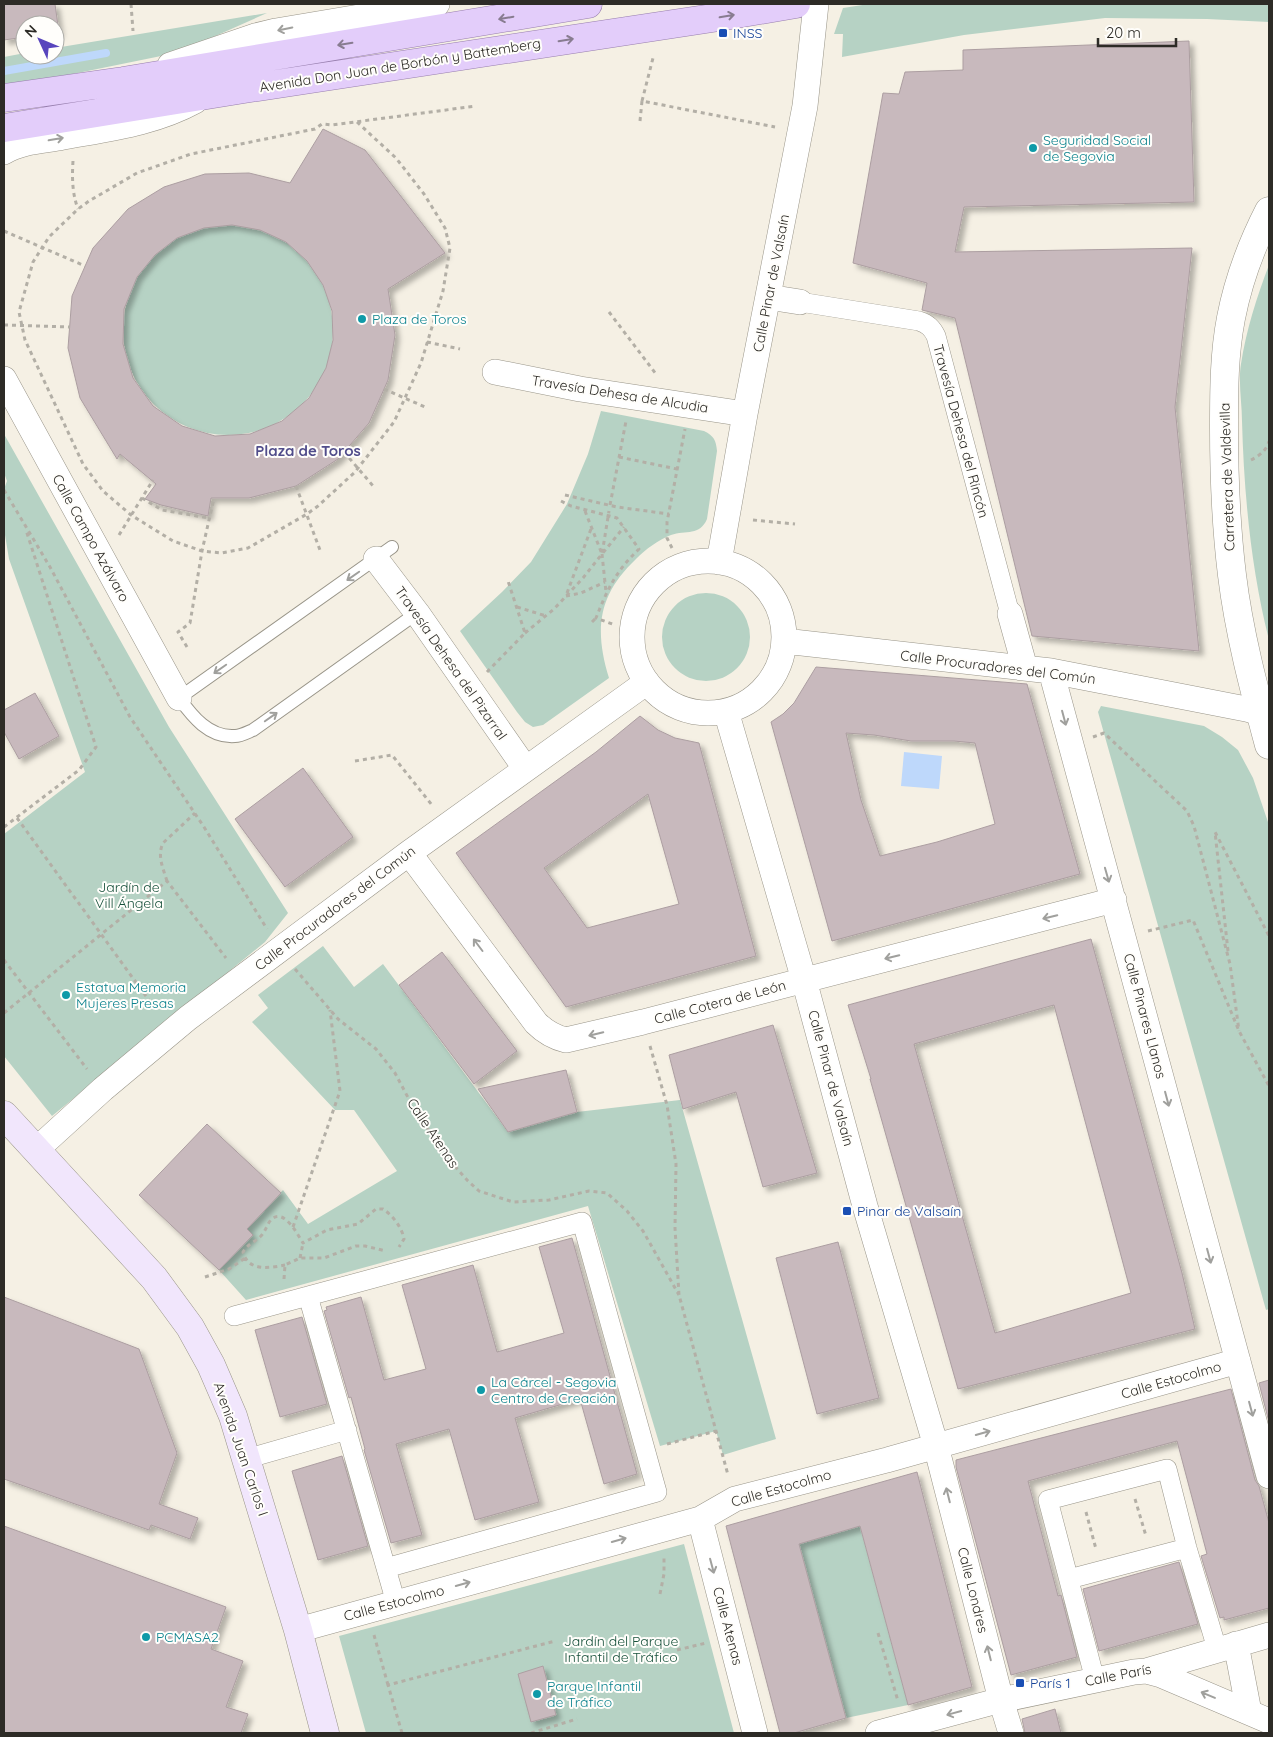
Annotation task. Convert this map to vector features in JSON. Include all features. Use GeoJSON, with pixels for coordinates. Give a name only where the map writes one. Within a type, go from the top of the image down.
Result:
{"type":"FeatureCollection","features":[{"type":"Feature","properties":{"kind":"main road","name":"Avenida Don Juan de Borbón y Battemberg"},"geometry":{"type":"LineString","coordinates":[[4,98],[123,81],[588,4]]}},
{"type":"Feature","properties":{"kind":"main road","name":"Avenida Don Juan de Borbón y Battemberg"},"geometry":{"type":"LineString","coordinates":[[5,145],[206,95],[796,4]]}},
{"type":"Feature","properties":{"kind":"main road","name":"Avenida Juan Carlos I"},"geometry":{"type":"LineString","coordinates":[[4,1115],[154,1278],[190,1327],[211,1365],[223,1392],[246,1459],[298,1630],[325,1733]]}},
{"type":"Feature","properties":{"kind":"street","name":"Avenida Don Juan de Borbón y Battemberg"},"geometry":{"type":"LineString","coordinates":[[123,81],[255,36],[303,25],[404,7],[437,4]]}},
{"type":"Feature","properties":{"kind":"street","name":"Calle Pinar de Valsaín"},"geometry":{"type":"LineString","coordinates":[[720,562],[745,414],[805,106],[816,4]]}},
{"type":"Feature","properties":{"kind":"street","name":"Carretera de Valdevilla"},"geometry":{"type":"LineString","coordinates":[[1269,211],[1258,234],[1237,293],[1231,317],[1227,340],[1224,396],[1224,472],[1232,576],[1241,631],[1265,713],[1269,745]]}},
{"type":"Feature","properties":{"kind":"street","name":"Travesía Dehesa del Rincón"},"geometry":{"type":"LineString","coordinates":[[768,297],[919,321],[926,323],[933,330],[1025,668]]}},
{"type":"Feature","properties":{"kind":"street","name":"Travesía Dehesa de Alcudia"},"geometry":{"type":"LineString","coordinates":[[494,372],[573,387],[745,414]]}},
{"type":"Feature","properties":{"kind":"street","name":"Calle Campo Azálvaro"},"geometry":{"type":"LineString","coordinates":[[4,379],[179,698]]}},
{"type":"Feature","properties":{"kind":"street","name":"Travesía Dehesa del Pizarral"},"geometry":{"type":"LineString","coordinates":[[384,553],[417,613],[525,768]]}},
{"type":"Feature","properties":{"kind":"street"},"geometry":{"type":"LineString","coordinates":[[700,562],[720,562],[735,566],[749,573],[767,589],[779,610],[784,641],[780,660],[772,678],[760,692],[744,704],[726,711],[708,713],[691,711],[674,705],[659,695],[647,682],[637,664],[633,646],[633,626],[639,607],[649,590],[663,576],[680,566],[700,562]]}},
{"type":"Feature","properties":{"kind":"street","name":"Calle Procuradores del Común"},"geometry":{"type":"LineString","coordinates":[[784,641],[1051,671],[1265,713]]}},
{"type":"Feature","properties":{"kind":"street","name":"Calle Pinares Llanos"},"geometry":{"type":"LineString","coordinates":[[1051,671],[1269,1476]]}},
{"type":"Feature","properties":{"kind":"street","name":"Calle Procuradores del Común"},"geometry":{"type":"LineString","coordinates":[[36,1150],[171,1031],[448,824],[647,682]]}},
{"type":"Feature","properties":{"kind":"street","name":"Calle Pinar de Valsaín"},"geometry":{"type":"LineString","coordinates":[[726,711],[804,980],[865,1206],[936,1446]]}},
{"type":"Feature","properties":{"kind":"street","name":"Calle Cotera de León"},"geometry":{"type":"LineString","coordinates":[[409,853],[544,1030],[555,1038],[566,1040],[643,1022],[1114,900]]}},
{"type":"Feature","properties":{"kind":"street"},"geometry":{"type":"LineString","coordinates":[[234,1316],[582,1222],[657,1492],[386,1568]]}},
{"type":"Feature","properties":{"kind":"street"},"geometry":{"type":"LineString","coordinates":[[308,1296],[396,1603]]}},
{"type":"Feature","properties":{"kind":"street","name":"Calle Estocolmo"},"geometry":{"type":"LineString","coordinates":[[298,1630],[700,1519],[735,1499],[936,1446],[1238,1362]]}},
{"type":"Feature","properties":{"kind":"street"},"geometry":{"type":"LineString","coordinates":[[246,1459],[347,1430]]}},
{"type":"Feature","properties":{"kind":"street","name":"Calle Londres"},"geometry":{"type":"LineString","coordinates":[[936,1446],[1011,1733]]}},
{"type":"Feature","properties":{"kind":"street"},"geometry":{"type":"LineString","coordinates":[[1095,1680],[1048,1500],[1166,1469],[1187,1548],[1227,1647],[1263,1718],[1265,1733]]}},
{"type":"Feature","properties":{"kind":"street","name":"Calle Atenas"},"geometry":{"type":"LineString","coordinates":[[700,1519],[755,1733]]}},
{"type":"Feature","properties":{"kind":"street"},"geometry":{"type":"LineString","coordinates":[[1069,1579],[1187,1548]]}},
{"type":"Feature","properties":{"kind":"street","name":"Calle París"},"geometry":{"type":"LineString","coordinates":[[878,1733],[1001,1700],[1146,1671],[1269,1635]]}},
{"type":"Feature","properties":{"kind":"street"},"geometry":{"type":"LineString","coordinates":[[1146,1671],[1161,1675],[1263,1718]]}},
{"type":"Feature","properties":{"kind":"lane"},"geometry":{"type":"LineString","coordinates":[[179,698],[384,553]]}},
{"type":"Feature","properties":{"kind":"lane","name":"Calle Campo Azálvaro"},"geometry":{"type":"LineString","coordinates":[[179,698],[196,720],[207,729],[235,736],[253,730],[417,613]]}},
{"type":"Feature","properties":{"kind":"path"},"geometry":{"type":"LineString","coordinates":[[131,4],[133,31]]}},
{"type":"Feature","properties":{"kind":"path"},"geometry":{"type":"LineString","coordinates":[[640,121],[642,101],[653,58]]}},
{"type":"Feature","properties":{"kind":"path"},"geometry":{"type":"LineString","coordinates":[[642,101],[800,132]]}},
{"type":"Feature","properties":{"kind":"path"},"geometry":{"type":"LineString","coordinates":[[357,122],[396,158],[424,194],[445,228],[450,248],[443,291],[421,364],[394,422],[358,468],[307,514],[248,548],[222,552],[202,552],[173,541],[131,515],[104,491],[83,464],[25,340],[19,312],[33,262],[49,237],[78,209],[137,173],[191,154],[315,129],[322,124],[332,125],[476,106]]}},
{"type":"Feature","properties":{"kind":"path"},"geometry":{"type":"LineString","coordinates":[[74,153],[72,182],[78,209]]}},
{"type":"Feature","properties":{"kind":"path"},"geometry":{"type":"LineString","coordinates":[[4,232],[85,266]]}},
{"type":"Feature","properties":{"kind":"path"},"geometry":{"type":"LineString","coordinates":[[610,312],[659,378]]}},
{"type":"Feature","properties":{"kind":"path"},"geometry":{"type":"LineString","coordinates":[[4,319],[6,325],[70,327]]}},
{"type":"Feature","properties":{"kind":"path"},"geometry":{"type":"LineString","coordinates":[[427,342],[460,348]]}},
{"type":"Feature","properties":{"kind":"path"},"geometry":{"type":"LineString","coordinates":[[384,389],[425,407]]}},
{"type":"Feature","properties":{"kind":"path"},"geometry":{"type":"LineString","coordinates":[[610,505],[627,420]]}},
{"type":"Feature","properties":{"kind":"path"},"geometry":{"type":"LineString","coordinates":[[672,548],[667,538],[669,514],[686,422]]}},
{"type":"Feature","properties":{"kind":"path"},"geometry":{"type":"LineString","coordinates":[[344,452],[374,486]]}},
{"type":"Feature","properties":{"kind":"path"},"geometry":{"type":"LineString","coordinates":[[619,457],[677,469]]}},
{"type":"Feature","properties":{"kind":"path"},"geometry":{"type":"LineString","coordinates":[[104,561],[153,480]]}},
{"type":"Feature","properties":{"kind":"path"},"geometry":{"type":"LineString","coordinates":[[296,486],[320,550]]}},
{"type":"Feature","properties":{"kind":"path"},"geometry":{"type":"LineString","coordinates":[[4,490],[25,525],[96,747],[79,770],[4,828]]}},
{"type":"Feature","properties":{"kind":"path"},"geometry":{"type":"LineString","coordinates":[[565,494],[610,505],[669,514]]}},
{"type":"Feature","properties":{"kind":"path"},"geometry":{"type":"LineString","coordinates":[[142,498],[162,510],[210,518]]}},
{"type":"Feature","properties":{"kind":"path"},"geometry":{"type":"LineString","coordinates":[[187,647],[178,632],[190,623],[202,552],[214,498]]}},
{"type":"Feature","properties":{"kind":"path"},"geometry":{"type":"LineString","coordinates":[[561,501],[584,510],[617,518],[639,549],[622,566],[606,593],[596,618],[592,622]]}},
{"type":"Feature","properties":{"kind":"path"},"geometry":{"type":"LineString","coordinates":[[584,510],[602,554],[606,593]]}},
{"type":"Feature","properties":{"kind":"path"},"geometry":{"type":"LineString","coordinates":[[602,554],[609,511]]}},
{"type":"Feature","properties":{"kind":"path"},"geometry":{"type":"LineString","coordinates":[[753,520],[794,524]]}},
{"type":"Feature","properties":{"kind":"path","name":"Calle Atenas"},"geometry":{"type":"LineString","coordinates":[[25,525],[50,567],[130,717],[195,813],[279,950],[338,1019],[376,1049],[395,1073],[412,1105],[445,1155],[468,1182],[479,1191],[514,1202],[550,1200],[589,1191],[607,1193],[627,1211],[643,1231],[679,1294]]}},
{"type":"Feature","properties":{"kind":"path"},"geometry":{"type":"LineString","coordinates":[[483,676],[525,633],[566,596],[624,527]]}},
{"type":"Feature","properties":{"kind":"path"},"geometry":{"type":"LineString","coordinates":[[566,596],[592,528]]}},
{"type":"Feature","properties":{"kind":"path"},"geometry":{"type":"LineString","coordinates":[[508,581],[525,633]]}},
{"type":"Feature","properties":{"kind":"path"},"geometry":{"type":"LineString","coordinates":[[566,596],[581,593],[605,582]]}},
{"type":"Feature","properties":{"kind":"path"},"geometry":{"type":"LineString","coordinates":[[516,607],[546,616]]}},
{"type":"Feature","properties":{"kind":"path"},"geometry":{"type":"LineString","coordinates":[[596,618],[614,626]]}},
{"type":"Feature","properties":{"kind":"path"},"geometry":{"type":"LineString","coordinates":[[1071,744],[1104,733],[1187,811],[1194,826],[1230,964]]}},
{"type":"Feature","properties":{"kind":"path"},"geometry":{"type":"LineString","coordinates":[[355,761],[392,755],[448,824]]}},
{"type":"Feature","properties":{"kind":"path"},"geometry":{"type":"LineString","coordinates":[[195,813],[164,843],[160,849],[160,856],[167,881],[220,950]]}},
{"type":"Feature","properties":{"kind":"path"},"geometry":{"type":"LineString","coordinates":[[17,818],[171,1031]]}},
{"type":"Feature","properties":{"kind":"path"},"geometry":{"type":"LineString","coordinates":[[1239,1031],[1215,832],[1269,936]]}},
{"type":"Feature","properties":{"kind":"path"},"geometry":{"type":"LineString","coordinates":[[4,1013],[167,881]]}},
{"type":"Feature","properties":{"kind":"path"},"geometry":{"type":"LineString","coordinates":[[1124,938],[1193,920],[1239,1031],[1269,1086]]}},
{"type":"Feature","properties":{"kind":"path"},"geometry":{"type":"LineString","coordinates":[[4,960],[103,1089]]}},
{"type":"Feature","properties":{"kind":"path"},"geometry":{"type":"LineString","coordinates":[[293,1227],[340,1091],[330,1009]]}},
{"type":"Feature","properties":{"kind":"path","name":"Calle Atenas"},"geometry":{"type":"LineString","coordinates":[[643,1022],[667,1105],[676,1164],[679,1294],[735,1499]]}},
{"type":"Feature","properties":{"kind":"path"},"geometry":{"type":"LineString","coordinates":[[300,1258],[303,1242],[284,1218],[277,1216],[273,1218],[261,1236],[248,1246],[244,1252],[245,1258],[255,1266],[265,1269],[286,1265],[300,1258],[324,1258],[356,1246],[387,1251],[394,1250],[401,1245],[404,1239],[402,1232],[388,1212],[383,1209],[376,1209],[358,1224],[327,1230],[303,1242]]}},
{"type":"Feature","properties":{"kind":"path"},"geometry":{"type":"LineString","coordinates":[[205,1277],[229,1269],[245,1258]]}},
{"type":"Feature","properties":{"kind":"path"},"geometry":{"type":"LineString","coordinates":[[286,1265],[284,1278],[288,1302]]}},
{"type":"Feature","properties":{"kind":"path"},"geometry":{"type":"LineString","coordinates":[[645,1450],[716,1431]]}},
{"type":"Feature","properties":{"kind":"path"},"geometry":{"type":"LineString","coordinates":[[1129,1480],[1152,1557]]}},
{"type":"Feature","properties":{"kind":"path"},"geometry":{"type":"LineString","coordinates":[[1081,1492],[1102,1570]]}},
{"type":"Feature","properties":{"kind":"path"},"geometry":{"type":"LineString","coordinates":[[660,1594],[665,1558]]}},
{"type":"Feature","properties":{"kind":"path"},"geometry":{"type":"LineString","coordinates":[[367,1611],[402,1733]]}},
{"type":"Feature","properties":{"kind":"path"},"geometry":{"type":"LineString","coordinates":[[878,1633],[905,1726]]}},
{"type":"Feature","properties":{"kind":"path"},"geometry":{"type":"LineString","coordinates":[[388,1685],[555,1641]]}},
{"type":"Feature","properties":{"kind":"path"},"geometry":{"type":"LineString","coordinates":[[531,1733],[577,1719]]}},
{"type":"Feature","properties":{"kind":"green space"},"geometry":{"type":"Polygon","coordinates":[[[869,4],[1269,4],[1269,22],[1105,18],[964,35],[842,57],[843,34],[834,34],[843,8],[869,4]]]}},
{"type":"Feature","properties":{"kind":"green space"},"geometry":{"type":"Polygon","coordinates":[[[267,13],[202,42],[166,55],[4,88],[4,57],[15,55],[15,65],[65,65],[65,46],[267,13]]]}},
{"type":"Feature","properties":{"kind":"green space"},"geometry":{"type":"Polygon","coordinates":[[[228,225],[248,227],[268,233],[295,249],[309,263],[325,290],[331,310],[333,330],[331,350],[325,370],[309,397],[295,411],[268,427],[248,433],[228,435],[208,433],[188,427],[161,411],[147,397],[131,370],[125,350],[123,330],[125,310],[131,290],[147,263],[161,249],[188,233],[208,227],[228,225]]]}},
{"type":"Feature","properties":{"kind":"green space"},"geometry":{"type":"Polygon","coordinates":[[[1269,265],[1269,640],[1253,559],[1245,476],[1240,378],[1249,326],[1269,265]]]}},
{"type":"Feature","properties":{"kind":"green space"},"geometry":{"type":"Polygon","coordinates":[[[601,411],[704,431],[712,437],[717,451],[707,519],[701,528],[692,532],[671,535],[657,542],[623,572],[607,600],[601,628],[604,660],[609,678],[543,725],[533,727],[525,722],[517,712],[460,631],[531,562],[567,504],[588,454],[601,411]]]}},
{"type":"Feature","properties":{"kind":"green space","name":"Jardín de Vill Ángela"},"geometry":{"type":"Polygon","coordinates":[[[4,434],[169,727],[288,913],[265,942],[52,1116],[4,1056],[4,834],[85,772],[9,559],[4,529],[4,489],[7,481],[4,473],[4,434]]]}},
{"type":"Feature","properties":{"kind":"green space"},"geometry":{"type":"Polygon","coordinates":[[[706,593],[723,597],[737,606],[746,620],[750,637],[746,654],[737,668],[723,677],[706,681],[689,677],[675,668],[666,654],[662,637],[666,620],[675,606],[689,597],[706,593]]]}},
{"type":"Feature","properties":{"kind":"green space"},"geometry":{"type":"Polygon","coordinates":[[[1101,706],[1204,726],[1222,737],[1238,750],[1253,778],[1269,825],[1269,1309],[1266,1310],[1098,712],[1101,706]]]}},
{"type":"Feature","properties":{"kind":"green space"},"geometry":{"type":"Polygon","coordinates":[[[323,946],[354,987],[383,964],[508,1132],[577,1112],[680,1100],[776,1439],[723,1455],[716,1431],[660,1446],[588,1206],[246,1300],[219,1270],[252,1235],[247,1229],[283,1190],[308,1224],[397,1171],[354,1110],[335,1110],[252,1022],[268,1008],[258,995],[323,946]]]}},
{"type":"Feature","properties":{"kind":"green space"},"geometry":{"type":"Polygon","coordinates":[[[860,1526],[908,1705],[846,1718],[799,1544],[860,1526]]]}},
{"type":"Feature","properties":{"kind":"green space","name":"Jardín del Parque Infantil de Tráfico"},"geometry":{"type":"Polygon","coordinates":[[[684,1544],[734,1733],[366,1733],[339,1636],[684,1544]]]}},
{"type":"Feature","properties":{"kind":"water"},"geometry":{"type":"Polygon","coordinates":[[[904,752],[942,756],[939,789],[901,786],[904,752]]]}},
{"type":"Feature","properties":{"kind":"building"},"geometry":{"type":"Polygon","coordinates":[[[4,4],[55,4],[57,15],[15,15],[15,38],[4,40],[4,4]]]}},
{"type":"Feature","properties":{"kind":"building"},"geometry":{"type":"Polygon","coordinates":[[[1189,41],[1194,202],[964,207],[955,252],[1192,248],[1175,407],[1199,651],[1032,636],[955,318],[922,310],[927,283],[853,263],[883,93],[899,94],[905,72],[963,70],[963,50],[1189,41]]]}},
{"type":"Feature","properties":{"kind":"building","name":"Plaza de Toros"},"geometry":{"type":"Polygon","coordinates":[[[323,129],[365,150],[445,253],[388,289],[395,335],[388,380],[369,423],[338,459],[296,486],[249,498],[211,498],[208,516],[161,505],[145,499],[156,484],[120,454],[117,459],[80,398],[68,348],[72,296],[93,248],[128,209],[164,187],[205,174],[249,173],[290,183],[323,129]],[[232,225],[204,228],[177,238],[155,255],[137,277],[124,309],[123,344],[133,378],[153,406],[182,426],[215,436],[250,434],[282,421],[309,398],[326,368],[333,340],[332,311],[323,285],[307,261],[286,242],[260,230],[232,225]]]}},
{"type":"Feature","properties":{"kind":"building"},"geometry":{"type":"Polygon","coordinates":[[[816,667],[1027,684],[1080,874],[832,941],[771,722],[794,703],[816,667]],[[846,733],[861,800],[880,856],[937,842],[995,824],[975,743],[911,741],[846,733]]]}},
{"type":"Feature","properties":{"kind":"building"},"geometry":{"type":"Polygon","coordinates":[[[35,693],[59,736],[19,759],[4,732],[4,710],[35,693]]]}},
{"type":"Feature","properties":{"kind":"building"},"geometry":{"type":"Polygon","coordinates":[[[640,716],[658,730],[675,738],[699,743],[756,956],[566,1007],[456,853],[596,752],[640,716]],[[648,794],[544,868],[587,928],[679,904],[648,794]]]}},
{"type":"Feature","properties":{"kind":"building"},"geometry":{"type":"Polygon","coordinates":[[[303,768],[353,837],[285,887],[235,819],[303,768]]]}},
{"type":"Feature","properties":{"kind":"building"},"geometry":{"type":"Polygon","coordinates":[[[1091,939],[1182,1273],[1195,1329],[958,1389],[871,1079],[848,1005],[1091,939]],[[1054,1005],[914,1044],[995,1333],[1131,1293],[1054,1005]]]}},
{"type":"Feature","properties":{"kind":"building"},"geometry":{"type":"Polygon","coordinates":[[[442,952],[517,1051],[474,1084],[399,985],[442,952]]]}},
{"type":"Feature","properties":{"kind":"building"},"geometry":{"type":"Polygon","coordinates":[[[773,1025],[817,1173],[763,1187],[736,1092],[683,1109],[669,1055],[773,1025]]]}},
{"type":"Feature","properties":{"kind":"building"},"geometry":{"type":"Polygon","coordinates":[[[566,1070],[577,1112],[508,1132],[478,1089],[566,1070]]]}},
{"type":"Feature","properties":{"kind":"building"},"geometry":{"type":"Polygon","coordinates":[[[207,1124],[281,1193],[247,1229],[253,1235],[219,1270],[139,1195],[207,1124]]]}},
{"type":"Feature","properties":{"kind":"building","name":"La Cárcel - Segovia Centro de Creación"},"geometry":{"type":"Polygon","coordinates":[[[572,1238],[637,1474],[604,1484],[580,1399],[515,1418],[539,1502],[475,1520],[449,1429],[396,1444],[422,1535],[391,1543],[351,1397],[349,1398],[324,1311],[327,1310],[326,1307],[361,1297],[384,1380],[426,1369],[402,1285],[473,1265],[497,1352],[564,1333],[539,1247],[572,1238]]]}},
{"type":"Feature","properties":{"kind":"building"},"geometry":{"type":"Polygon","coordinates":[[[838,1242],[879,1398],[817,1414],[776,1258],[838,1242]]]}},
{"type":"Feature","properties":{"kind":"building"},"geometry":{"type":"Polygon","coordinates":[[[4,1297],[139,1349],[177,1453],[159,1504],[198,1518],[190,1539],[151,1525],[149,1530],[4,1479],[4,1297]]]}},
{"type":"Feature","properties":{"kind":"building"},"geometry":{"type":"Polygon","coordinates":[[[302,1317],[327,1404],[280,1417],[255,1330],[302,1317]]]}},
{"type":"Feature","properties":{"kind":"building"},"geometry":{"type":"Polygon","coordinates":[[[1269,1380],[1269,1422],[1259,1383],[1269,1380]]]}},
{"type":"Feature","properties":{"kind":"building"},"geometry":{"type":"Polygon","coordinates":[[[1231,1389],[1255,1480],[1259,1486],[1269,1523],[1269,1608],[1224,1620],[1224,1617],[1220,1618],[1201,1556],[1207,1554],[1177,1441],[1028,1481],[1058,1596],[1061,1595],[1077,1657],[1011,1675],[956,1467],[956,1460],[1231,1389]]]}},
{"type":"Feature","properties":{"kind":"building"},"geometry":{"type":"Polygon","coordinates":[[[342,1456],[368,1546],[318,1560],[292,1471],[342,1456]]]}},
{"type":"Feature","properties":{"kind":"building"},"geometry":{"type":"Polygon","coordinates":[[[917,1472],[972,1687],[908,1705],[860,1526],[799,1544],[846,1718],[794,1733],[780,1733],[726,1526],[917,1472]]]}},
{"type":"Feature","properties":{"kind":"building","name":"PCMASA2"},"geometry":{"type":"Polygon","coordinates":[[[4,1526],[226,1607],[211,1649],[243,1661],[226,1707],[248,1714],[241,1733],[4,1733],[4,1526]]]}},
{"type":"Feature","properties":{"kind":"building"},"geometry":{"type":"Polygon","coordinates":[[[1179,1562],[1198,1624],[1099,1651],[1083,1589],[1179,1562]]]}},
{"type":"Feature","properties":{"kind":"building","name":"Parque Infantil de Tráfico"},"geometry":{"type":"Polygon","coordinates":[[[543,1666],[556,1715],[531,1722],[518,1674],[543,1666]]]}},
{"type":"Feature","properties":{"kind":"building"},"geometry":{"type":"Polygon","coordinates":[[[1055,1709],[1061,1733],[1025,1733],[1022,1719],[1055,1709]]]}},
{"type":"Feature","properties":{"kind":"waterway"},"geometry":{"type":"LineString","coordinates":[[4,71],[106,53]]}},
{"type":"Feature","properties":{"kind":"place","name":"INSS"},"geometry":{"type":"Point","coordinates":[723,33]}},
{"type":"Feature","properties":{"kind":"place","name":"Seguridad Social de Segovia"},"geometry":{"type":"Point","coordinates":[1033,148]}},
{"type":"Feature","properties":{"kind":"place","name":"Plaza de Toros"},"geometry":{"type":"Point","coordinates":[362,319]}},
{"type":"Feature","properties":{"kind":"place","name":"Estatua Memoria Mujeres Presas"},"geometry":{"type":"Point","coordinates":[66,995]}},
{"type":"Feature","properties":{"kind":"place","name":"Pinar de Valsaín"},"geometry":{"type":"Point","coordinates":[847,1211]}},
{"type":"Feature","properties":{"kind":"place","name":"La Cárcel - Segovia Centro de Creación"},"geometry":{"type":"Point","coordinates":[481,1390]}},
{"type":"Feature","properties":{"kind":"place","name":"PCMASA2"},"geometry":{"type":"Point","coordinates":[146,1637]}},
{"type":"Feature","properties":{"kind":"place","name":"París 1"},"geometry":{"type":"Point","coordinates":[1020,1683]}},
{"type":"Feature","properties":{"kind":"place","name":"Parque Infantil de Tráfico"},"geometry":{"type":"Point","coordinates":[537,1694]}},
{"type":"Feature","properties":{"kind":"district","name":"Plaza de Toros"},"geometry":{"type":"Point","coordinates":[308,451]}}]}
